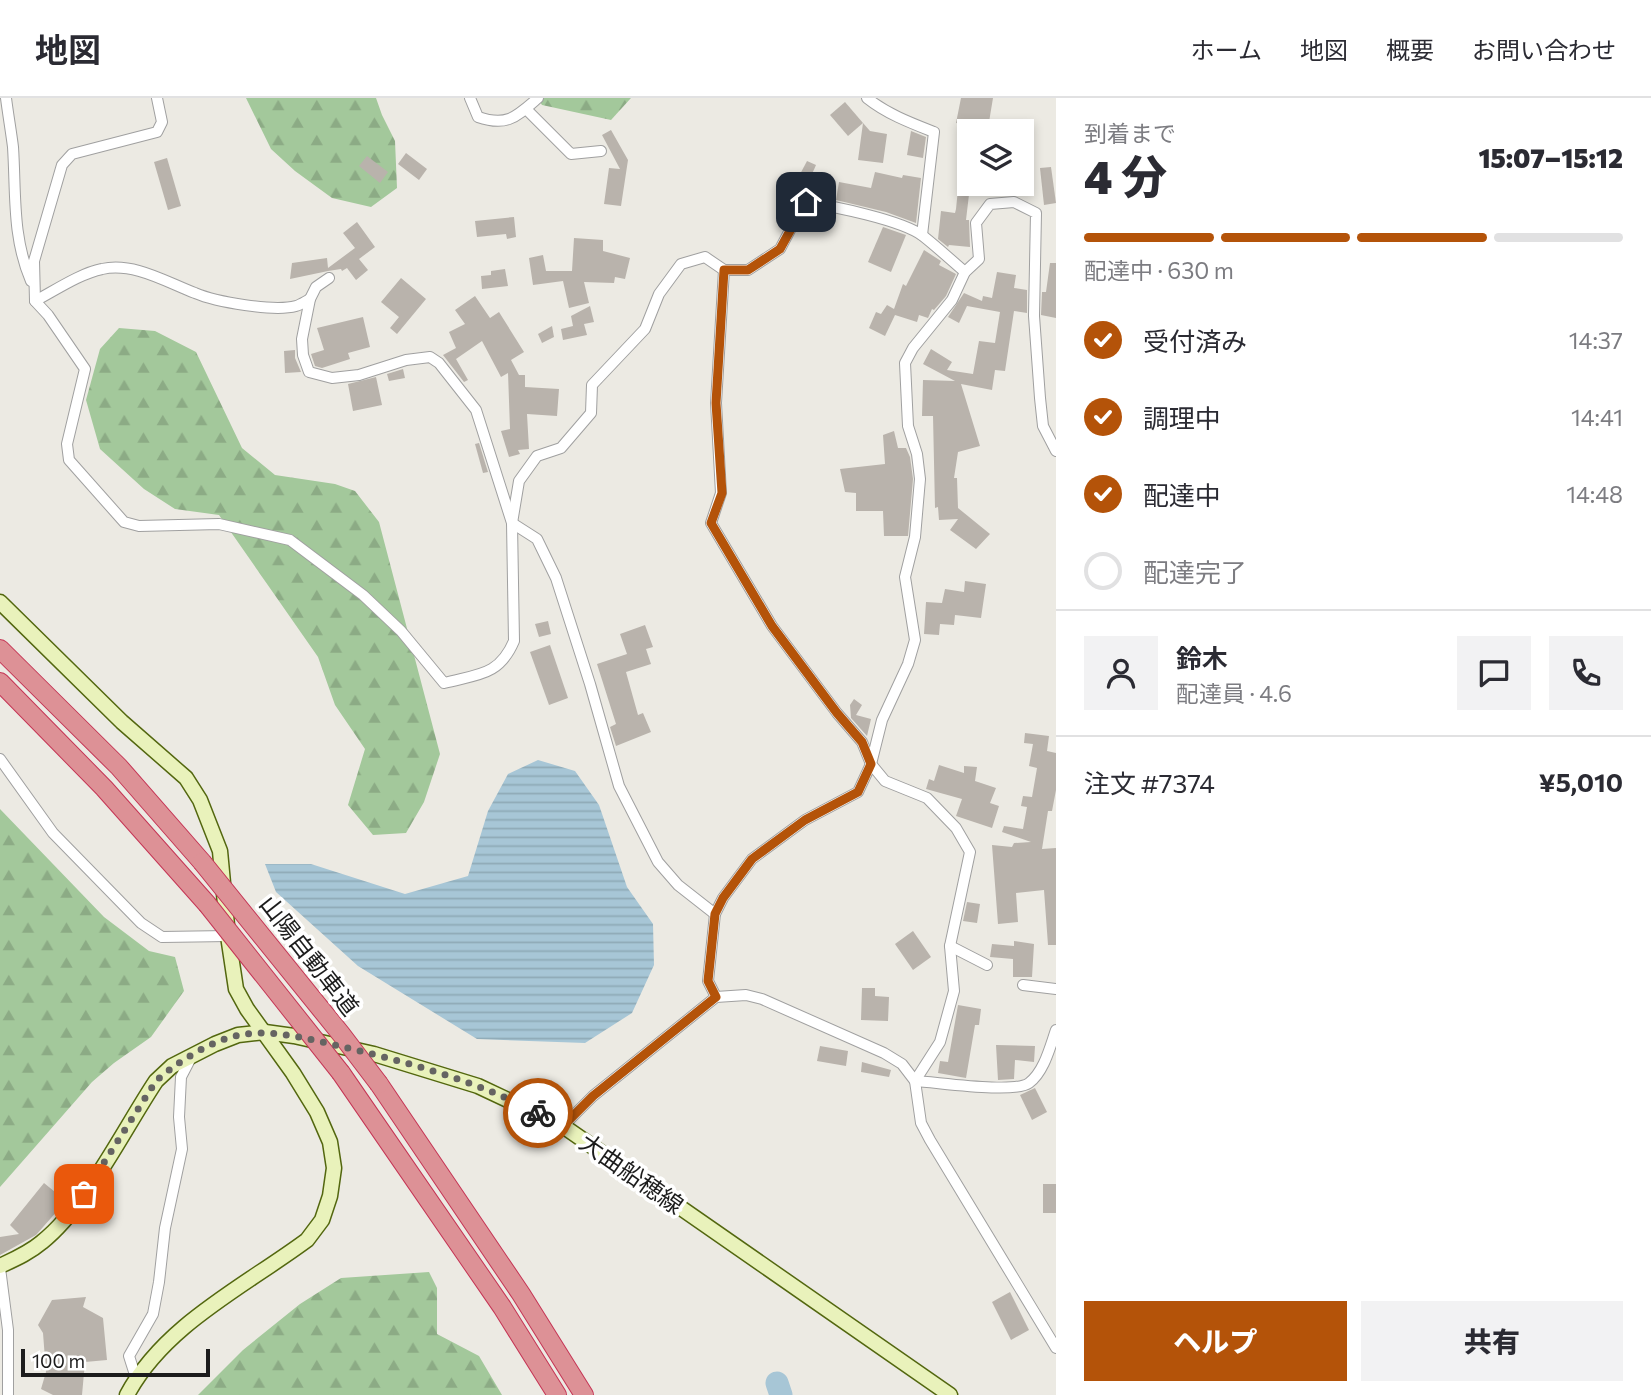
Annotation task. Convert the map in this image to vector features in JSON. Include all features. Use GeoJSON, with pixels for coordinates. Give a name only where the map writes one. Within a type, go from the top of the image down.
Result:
{"type":"FeatureCollection","features":[{"type":"Feature","properties":{"kind":"highway","name":"山陽自動車道"},"geometry":{"type":"LineString","coordinates":[[0,649],[119,767],[240,906],[379,1084],[521,1294],[584,1395]]}},
{"type":"Feature","properties":{"kind":"highway","name":"山陽自動車道"},"geometry":{"type":"LineString","coordinates":[[0,682],[104,788],[207,904],[341,1073],[502,1307],[557,1395]]}},
{"type":"Feature","properties":{"kind":"main road"},"geometry":{"type":"LineString","coordinates":[[0,602],[122,722],[186,778],[200,800],[220,850],[236,989],[317,1112],[330,1142],[334,1168],[330,1196],[322,1220],[307,1240],[184,1326],[135,1378],[127,1395]]}},
{"type":"Feature","properties":{"kind":"main road","name":"大曲船穂線"},"geometry":{"type":"LineString","coordinates":[[0,1267],[23,1256],[44,1241],[64,1220],[84,1194],[156,1081],[193,1054],[238,1035],[265,1032],[374,1054],[428,1069],[478,1086],[563,1126],[950,1395]]}},
{"type":"Feature","properties":{"kind":"street"},"geometry":{"type":"LineString","coordinates":[[6,98],[13,146],[16,230],[23,262],[34,288]]}},
{"type":"Feature","properties":{"kind":"street"},"geometry":{"type":"LineString","coordinates":[[157,98],[162,122],[157,132],[72,154],[62,165],[34,261],[35,301],[48,315],[85,369],[69,436],[69,460],[124,522],[139,526],[219,524],[290,540],[363,595],[401,631],[444,683],[489,671],[507,657],[514,640],[512,523],[519,481],[537,456],[561,448],[591,413],[592,385],[645,329],[659,294],[681,264],[705,257],[724,270],[748,270],[780,249],[806,202],[869,216],[922,235],[965,272]]}},
{"type":"Feature","properties":{"kind":"street"},"geometry":{"type":"LineString","coordinates":[[470,98],[478,117],[493,122],[508,122],[538,98]]}},
{"type":"Feature","properties":{"kind":"street"},"geometry":{"type":"LineString","coordinates":[[867,98],[898,117],[934,132],[922,235]]}},
{"type":"Feature","properties":{"kind":"street"},"geometry":{"type":"LineString","coordinates":[[526,109],[571,154],[601,151]]}},
{"type":"Feature","properties":{"kind":"street"},"geometry":{"type":"LineString","coordinates":[[716,997],[708,981],[715,914],[723,898],[752,859],[805,820],[858,792],[871,764],[883,720],[908,663],[915,640],[905,577],[915,537],[920,479],[917,454],[908,426],[905,363],[913,348],[952,300],[965,272],[979,259],[976,223],[989,205],[1014,202],[1036,213],[1034,316],[1040,398],[1043,426],[1056,451]]}},
{"type":"Feature","properties":{"kind":"street"},"geometry":{"type":"LineString","coordinates":[[35,301],[103,269],[129,269],[155,276],[198,295],[231,302],[273,307],[295,306],[310,299]]}},
{"type":"Feature","properties":{"kind":"street"},"geometry":{"type":"LineString","coordinates":[[724,270],[716,403],[722,493],[711,523],[772,626],[862,742],[871,764],[885,781],[927,798],[957,828],[970,852],[950,946],[954,991],[940,1042],[915,1081]]}},
{"type":"Feature","properties":{"kind":"street"},"geometry":{"type":"LineString","coordinates":[[329,278],[316,287],[310,299],[302,339],[303,355],[309,372],[332,378],[359,375],[406,360],[430,357],[439,363],[476,410],[512,523],[537,539],[556,578],[619,786],[658,862],[678,885],[715,914]]}},
{"type":"Feature","properties":{"kind":"street"},"geometry":{"type":"LineString","coordinates":[[0,759],[53,833],[141,923],[162,937],[228,936]]}},
{"type":"Feature","properties":{"kind":"street"},"geometry":{"type":"LineString","coordinates":[[950,946],[987,965]]}},
{"type":"Feature","properties":{"kind":"street"},"geometry":{"type":"LineString","coordinates":[[1023,985],[1056,989]]}},
{"type":"Feature","properties":{"kind":"street"},"geometry":{"type":"LineString","coordinates":[[563,1126],[593,1096],[716,997],[746,995],[762,999],[884,1053],[901,1064],[915,1081],[921,1123],[930,1140],[1056,1345]]}},
{"type":"Feature","properties":{"kind":"street"},"geometry":{"type":"LineString","coordinates":[[915,1081],[984,1087],[1027,1085],[1035,1077],[1048,1053],[1056,1030]]}},
{"type":"Feature","properties":{"kind":"street"},"geometry":{"type":"LineString","coordinates":[[135,1378],[129,1356],[153,1314],[165,1228],[182,1149],[179,1117],[181,1077],[193,1054]]}},
{"type":"Feature","properties":{"kind":"street"},"geometry":{"type":"LineString","coordinates":[[0,1267],[8,1330],[8,1395]]}},
{"type":"Feature","properties":{"kind":"green space"},"geometry":{"type":"Polygon","coordinates":[[[246,98],[376,98],[395,141],[397,188],[371,207],[332,198],[295,171],[271,149],[246,98]]]}},
{"type":"Feature","properties":{"kind":"green space"},"geometry":{"type":"Polygon","coordinates":[[[537,98],[631,98],[611,120],[542,105],[537,98]]]}},
{"type":"Feature","properties":{"kind":"green space"},"geometry":{"type":"Polygon","coordinates":[[[119,328],[155,331],[196,352],[242,448],[275,475],[335,484],[355,491],[379,522],[440,754],[424,802],[406,833],[373,835],[348,805],[365,749],[335,705],[318,657],[219,515],[175,509],[144,489],[100,449],[86,400],[100,349],[119,328]]]}},
{"type":"Feature","properties":{"kind":"green space"},"geometry":{"type":"Polygon","coordinates":[[[0,809],[104,917],[149,951],[175,957],[184,991],[151,1037],[92,1082],[0,1187],[0,809]]]}},
{"type":"Feature","properties":{"kind":"green space"},"geometry":{"type":"Polygon","coordinates":[[[429,1272],[437,1288],[437,1334],[479,1356],[502,1395],[198,1395],[243,1350],[300,1304],[341,1278],[429,1272]]]}},
{"type":"Feature","properties":{"kind":"water"},"geometry":{"type":"Polygon","coordinates":[[[538,760],[575,771],[599,805],[627,887],[653,924],[654,965],[632,1013],[585,1043],[477,1039],[358,966],[276,892],[265,864],[311,864],[405,894],[468,876],[488,811],[508,774],[538,760]]]}},
{"type":"Feature","properties":{"kind":"building"},"geometry":{"type":"Polygon","coordinates":[[[961,98],[993,98],[990,119],[957,119],[956,123],[961,98]]]}},
{"type":"Feature","properties":{"kind":"building"},"geometry":{"type":"Polygon","coordinates":[[[845,102],[863,123],[848,136],[830,115],[845,102]]]}},
{"type":"Feature","properties":{"kind":"building"},"geometry":{"type":"Polygon","coordinates":[[[863,123],[870,131],[887,134],[883,163],[858,160],[863,123]]]}},
{"type":"Feature","properties":{"kind":"building"},"geometry":{"type":"Polygon","coordinates":[[[611,130],[628,160],[621,206],[604,204],[609,168],[620,169],[602,135],[611,130]]]}},
{"type":"Feature","properties":{"kind":"building"},"geometry":{"type":"Polygon","coordinates":[[[911,131],[926,137],[923,158],[907,155],[911,131]]]}},
{"type":"Feature","properties":{"kind":"building"},"geometry":{"type":"Polygon","coordinates":[[[406,153],[427,169],[419,180],[398,164],[406,153]]]}},
{"type":"Feature","properties":{"kind":"building"},"geometry":{"type":"Polygon","coordinates":[[[367,156],[388,172],[380,183],[359,166],[367,156]]]}},
{"type":"Feature","properties":{"kind":"building"},"geometry":{"type":"Polygon","coordinates":[[[167,158],[181,206],[168,210],[154,162],[167,158]]]}},
{"type":"Feature","properties":{"kind":"building"},"geometry":{"type":"Polygon","coordinates":[[[807,161],[816,165],[808,183],[798,178],[807,161]]]}},
{"type":"Feature","properties":{"kind":"building"},"geometry":{"type":"Polygon","coordinates":[[[1051,167],[1056,203],[1044,205],[1040,168],[1051,167]]]}},
{"type":"Feature","properties":{"kind":"building"},"geometry":{"type":"Polygon","coordinates":[[[875,172],[902,178],[903,175],[921,178],[916,223],[886,212],[836,200],[839,182],[871,188],[875,172]]]}},
{"type":"Feature","properties":{"kind":"building"},"geometry":{"type":"Polygon","coordinates":[[[957,196],[969,196],[966,220],[969,220],[970,247],[948,247],[938,239],[941,211],[955,213],[957,196]]]}},
{"type":"Feature","properties":{"kind":"building"},"geometry":{"type":"Polygon","coordinates":[[[514,217],[516,237],[507,239],[506,234],[477,237],[475,221],[514,217]]]}},
{"type":"Feature","properties":{"kind":"building"},"geometry":{"type":"Polygon","coordinates":[[[357,222],[375,247],[359,259],[368,270],[356,280],[347,268],[290,279],[292,263],[327,258],[328,268],[355,248],[343,233],[357,222]]]}},
{"type":"Feature","properties":{"kind":"building"},"geometry":{"type":"Polygon","coordinates":[[[883,227],[906,235],[891,272],[868,262],[883,227]]]}},
{"type":"Feature","properties":{"kind":"building"},"geometry":{"type":"Polygon","coordinates":[[[574,238],[603,240],[603,251],[630,258],[625,279],[615,277],[614,283],[584,282],[589,303],[569,308],[563,281],[533,285],[529,258],[543,255],[546,271],[572,271],[574,238]]]}},
{"type":"Feature","properties":{"kind":"building"},"geometry":{"type":"Polygon","coordinates":[[[924,250],[941,261],[939,265],[956,274],[946,296],[932,309],[928,318],[919,315],[917,322],[895,315],[885,336],[869,328],[876,312],[881,314],[887,305],[894,309],[903,284],[906,286],[924,250]]]}},
{"type":"Feature","properties":{"kind":"building"},"geometry":{"type":"Polygon","coordinates":[[[1050,263],[1056,263],[1056,318],[1041,315],[1042,292],[1046,292],[1050,263]]]}},
{"type":"Feature","properties":{"kind":"building"},"geometry":{"type":"Polygon","coordinates":[[[505,269],[508,286],[482,289],[481,276],[505,269]]]}},
{"type":"Feature","properties":{"kind":"building"},"geometry":{"type":"Polygon","coordinates":[[[997,272],[1016,275],[1014,288],[1027,290],[1027,313],[1014,311],[1005,371],[995,370],[992,390],[961,384],[980,446],[958,452],[954,478],[957,478],[958,508],[990,534],[976,549],[950,530],[958,519],[939,520],[938,507],[935,508],[933,416],[922,416],[923,380],[955,381],[923,364],[931,349],[952,362],[947,370],[973,374],[979,341],[995,343],[1000,312],[967,306],[959,323],[948,317],[964,293],[982,301],[983,296],[992,298],[997,272]]]}},
{"type":"Feature","properties":{"kind":"building"},"geometry":{"type":"Polygon","coordinates":[[[401,278],[426,299],[397,334],[390,328],[399,317],[381,302],[401,278]]]}},
{"type":"Feature","properties":{"kind":"building"},"geometry":{"type":"Polygon","coordinates":[[[475,296],[490,318],[499,312],[524,352],[511,360],[519,375],[525,375],[525,387],[559,389],[557,416],[527,414],[529,449],[518,450],[520,454],[509,457],[501,431],[510,429],[508,373],[501,377],[482,341],[456,359],[468,380],[464,382],[443,355],[456,348],[449,332],[465,324],[455,310],[475,296]]]}},
{"type":"Feature","properties":{"kind":"building"},"geometry":{"type":"Polygon","coordinates":[[[590,306],[594,322],[584,324],[587,335],[563,340],[561,329],[573,326],[571,316],[590,306]]]}},
{"type":"Feature","properties":{"kind":"building"},"geometry":{"type":"Polygon","coordinates":[[[363,317],[370,347],[348,353],[350,359],[322,368],[315,366],[311,354],[324,350],[317,328],[363,317]]]}},
{"type":"Feature","properties":{"kind":"building"},"geometry":{"type":"Polygon","coordinates":[[[552,326],[554,337],[542,343],[538,334],[552,326]]]}},
{"type":"Feature","properties":{"kind":"building"},"geometry":{"type":"Polygon","coordinates":[[[295,350],[295,358],[301,372],[285,373],[284,351],[295,350]]]}},
{"type":"Feature","properties":{"kind":"building"},"geometry":{"type":"Polygon","coordinates":[[[403,369],[405,378],[389,381],[387,374],[403,369]]]}},
{"type":"Feature","properties":{"kind":"building"},"geometry":{"type":"Polygon","coordinates":[[[376,377],[382,405],[353,411],[348,384],[376,377]]]}},
{"type":"Feature","properties":{"kind":"building"},"geometry":{"type":"Polygon","coordinates":[[[894,431],[898,448],[906,448],[910,457],[913,479],[908,536],[884,536],[883,511],[856,511],[856,493],[845,492],[840,469],[885,464],[883,435],[894,431]]]}},
{"type":"Feature","properties":{"kind":"building"},"geometry":{"type":"Polygon","coordinates":[[[479,443],[488,472],[483,473],[475,444],[479,443]]]}},
{"type":"Feature","properties":{"kind":"building"},"geometry":{"type":"Polygon","coordinates":[[[965,581],[986,584],[981,618],[955,615],[954,625],[940,624],[939,635],[924,634],[926,602],[942,603],[945,589],[964,592],[965,581]]]}},
{"type":"Feature","properties":{"kind":"building"},"geometry":{"type":"Polygon","coordinates":[[[548,621],[551,634],[539,637],[535,624],[548,621]]]}},
{"type":"Feature","properties":{"kind":"building"},"geometry":{"type":"Polygon","coordinates":[[[645,625],[653,647],[646,649],[651,664],[626,672],[638,715],[643,713],[651,732],[616,746],[610,727],[616,724],[597,664],[627,654],[620,634],[645,625]]]}},
{"type":"Feature","properties":{"kind":"building"},"geometry":{"type":"Polygon","coordinates":[[[550,645],[568,698],[549,705],[530,652],[550,645]]]}},
{"type":"Feature","properties":{"kind":"building"},"geometry":{"type":"Polygon","coordinates":[[[854,699],[862,705],[856,715],[871,719],[867,736],[851,718],[850,705],[854,699]]]}},
{"type":"Feature","properties":{"kind":"building"},"geometry":{"type":"Polygon","coordinates":[[[1025,733],[1049,736],[1047,751],[1056,753],[1056,790],[1052,811],[1048,811],[1042,849],[1056,848],[1056,945],[1048,945],[1044,890],[1016,893],[1018,922],[998,924],[992,845],[1012,847],[1014,843],[1031,842],[1002,832],[1004,826],[1023,829],[1027,807],[1021,806],[1023,796],[1032,797],[1037,768],[1029,766],[1033,744],[1024,743],[1025,733]]]}},
{"type":"Feature","properties":{"kind":"building"},"geometry":{"type":"Polygon","coordinates":[[[939,765],[964,773],[964,766],[977,767],[975,781],[996,788],[990,803],[999,806],[992,828],[956,816],[962,799],[926,789],[929,779],[934,781],[939,765]]]}},
{"type":"Feature","properties":{"kind":"building"},"geometry":{"type":"Polygon","coordinates":[[[967,902],[980,904],[977,923],[963,921],[967,902]]]}},
{"type":"Feature","properties":{"kind":"building"},"geometry":{"type":"Polygon","coordinates":[[[913,931],[931,957],[913,970],[895,944],[913,931]]]}},
{"type":"Feature","properties":{"kind":"building"},"geometry":{"type":"Polygon","coordinates":[[[1014,941],[1034,944],[1032,977],[1013,977],[1013,959],[990,957],[992,944],[1014,946],[1014,941]]]}},
{"type":"Feature","properties":{"kind":"building"},"geometry":{"type":"Polygon","coordinates":[[[862,988],[875,988],[875,996],[889,997],[888,1021],[861,1020],[862,988]]]}},
{"type":"Feature","properties":{"kind":"building"},"geometry":{"type":"Polygon","coordinates":[[[958,1005],[981,1009],[979,1025],[975,1025],[966,1078],[938,1073],[940,1061],[948,1062],[958,1005]]]}},
{"type":"Feature","properties":{"kind":"building"},"geometry":{"type":"Polygon","coordinates":[[[996,1045],[1035,1046],[1034,1062],[1015,1060],[1014,1079],[998,1080],[996,1045]]]}},
{"type":"Feature","properties":{"kind":"building"},"geometry":{"type":"Polygon","coordinates":[[[820,1046],[848,1051],[846,1066],[817,1061],[820,1046]]]}},
{"type":"Feature","properties":{"kind":"building"},"geometry":{"type":"Polygon","coordinates":[[[862,1062],[891,1070],[889,1077],[861,1072],[862,1062]]]}},
{"type":"Feature","properties":{"kind":"building"},"geometry":{"type":"Polygon","coordinates":[[[1035,1088],[1047,1112],[1032,1120],[1020,1095],[1035,1088]]]}},
{"type":"Feature","properties":{"kind":"building"},"geometry":{"type":"Polygon","coordinates":[[[44,1183],[66,1201],[36,1235],[0,1255],[0,1237],[19,1234],[10,1225],[44,1183]]]}},
{"type":"Feature","properties":{"kind":"building"},"geometry":{"type":"Polygon","coordinates":[[[1043,1184],[1056,1184],[1056,1213],[1043,1213],[1043,1184]]]}},
{"type":"Feature","properties":{"kind":"building"},"geometry":{"type":"Polygon","coordinates":[[[1010,1292],[1029,1330],[1011,1340],[992,1302],[1010,1292]]]}},
{"type":"Feature","properties":{"kind":"building"},"geometry":{"type":"Polygon","coordinates":[[[86,1297],[83,1307],[103,1318],[107,1360],[85,1362],[82,1395],[53,1395],[41,1389],[46,1372],[43,1333],[38,1325],[52,1300],[86,1297]]]}},
{"type":"Feature","properties":{"kind":"waterway"},"geometry":{"type":"LineString","coordinates":[[777,1383],[781,1395]]}},
{"type":"Feature","properties":{"kind":"way so far"},"geometry":{"type":"LineString","coordinates":[[84,1194],[156,1081],[193,1054],[238,1035],[265,1032],[294,1036],[374,1054],[478,1086],[538,1113]]}},
{"type":"Feature","properties":{"kind":"route"},"geometry":{"type":"LineString","coordinates":[[538,1113],[563,1126],[593,1096],[716,997],[708,981],[715,914],[723,898],[752,859],[805,820],[858,792],[871,764],[862,742],[772,626],[711,523],[722,493],[716,403],[724,270],[748,270],[780,249],[806,202]]}}]}
